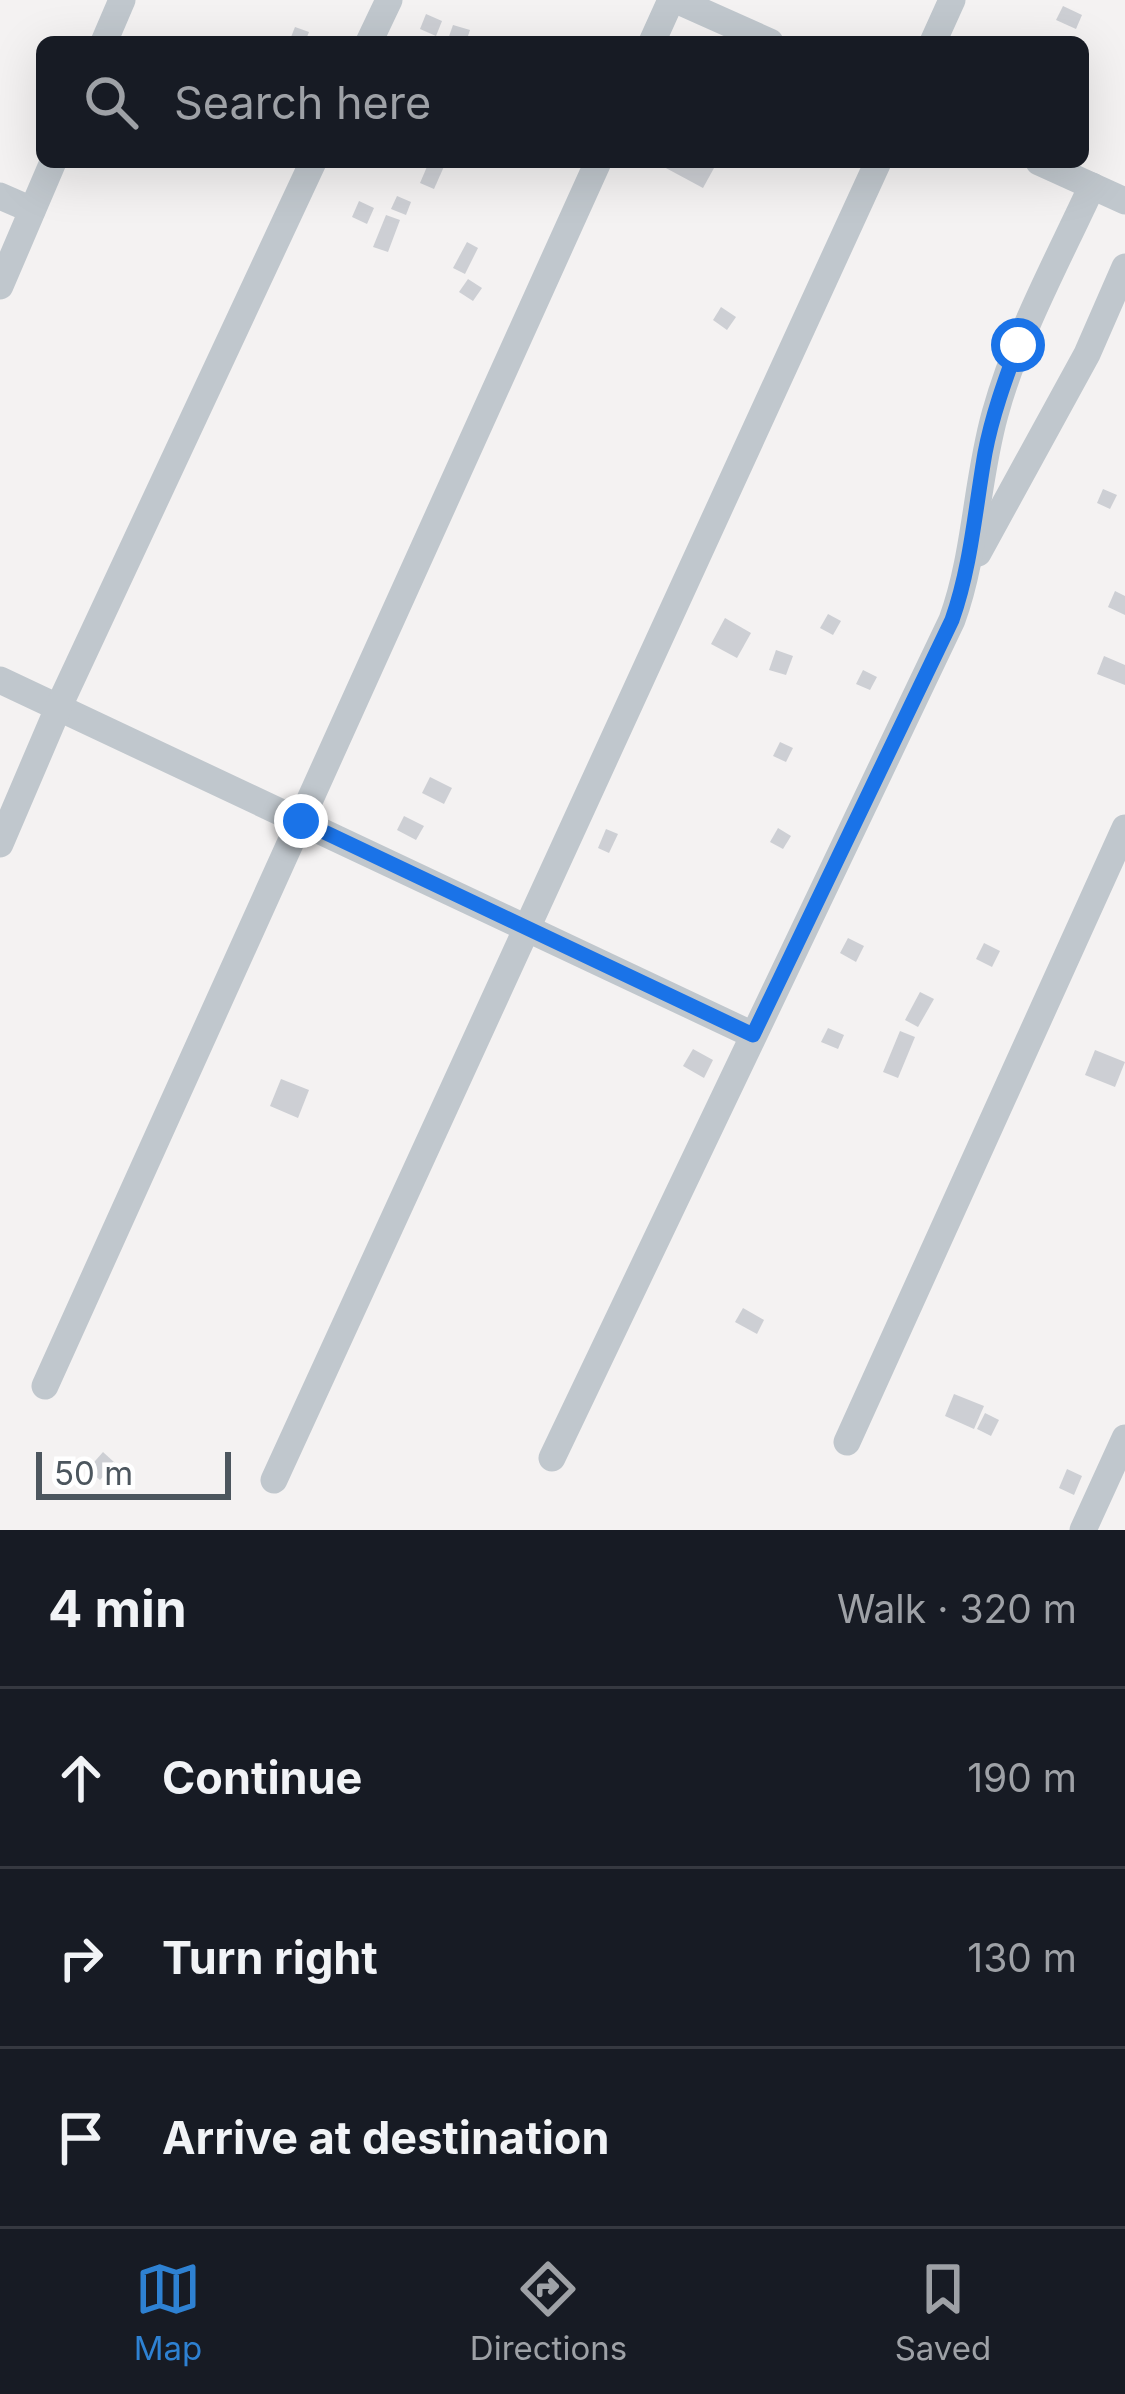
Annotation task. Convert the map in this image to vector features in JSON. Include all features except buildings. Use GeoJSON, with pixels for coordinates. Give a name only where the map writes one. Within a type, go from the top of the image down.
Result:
{"type":"FeatureCollection","features":[{"type":"Feature","properties":{"kind":"street"},"geometry":{"type":"LineString","coordinates":[[107,36],[122,0]]}},
{"type":"Feature","properties":{"kind":"street"},"geometry":{"type":"LineString","coordinates":[[373,36],[389,0]]}},
{"type":"Feature","properties":{"kind":"street"},"geometry":{"type":"LineString","coordinates":[[655,36],[674,0],[756,36]]}},
{"type":"Feature","properties":{"kind":"street"},"geometry":{"type":"LineString","coordinates":[[936,36],[952,0]]}},
{"type":"Feature","properties":{"kind":"street"},"geometry":{"type":"LineString","coordinates":[[0,286],[50,168]]}},
{"type":"Feature","properties":{"kind":"street"},"geometry":{"type":"LineString","coordinates":[[0,844],[59,706],[311,168]]}},
{"type":"Feature","properties":{"kind":"street"},"geometry":{"type":"LineString","coordinates":[[45,1386],[595,168]]}},
{"type":"Feature","properties":{"kind":"street"},"geometry":{"type":"LineString","coordinates":[[274,1480],[875,168]]}},
{"type":"Feature","properties":{"kind":"street"},"geometry":{"type":"LineString","coordinates":[[1052,168],[1125,201]]}},
{"type":"Feature","properties":{"kind":"street"},"geometry":{"type":"LineString","coordinates":[[552,1457],[952,620],[967,572],[986,449],[1007,374],[1092,186]]}},
{"type":"Feature","properties":{"kind":"street"},"geometry":{"type":"LineString","coordinates":[[0,196],[32,211]]}},
{"type":"Feature","properties":{"kind":"street"},"geometry":{"type":"LineString","coordinates":[[967,572],[1087,354],[1125,267]]}},
{"type":"Feature","properties":{"kind":"street"},"geometry":{"type":"LineString","coordinates":[[0,680],[753,1035]]}},
{"type":"Feature","properties":{"kind":"street"},"geometry":{"type":"LineString","coordinates":[[847,1442],[1125,828]]}},
{"type":"Feature","properties":{"kind":"street"},"geometry":{"type":"LineString","coordinates":[[1083,1530],[1125,1438]]}},
{"type":"Feature","properties":{"kind":"route"},"geometry":{"type":"LineString","coordinates":[[301,821],[753,1035],[952,620],[967,572],[995,411],[1018,345]]}}]}
